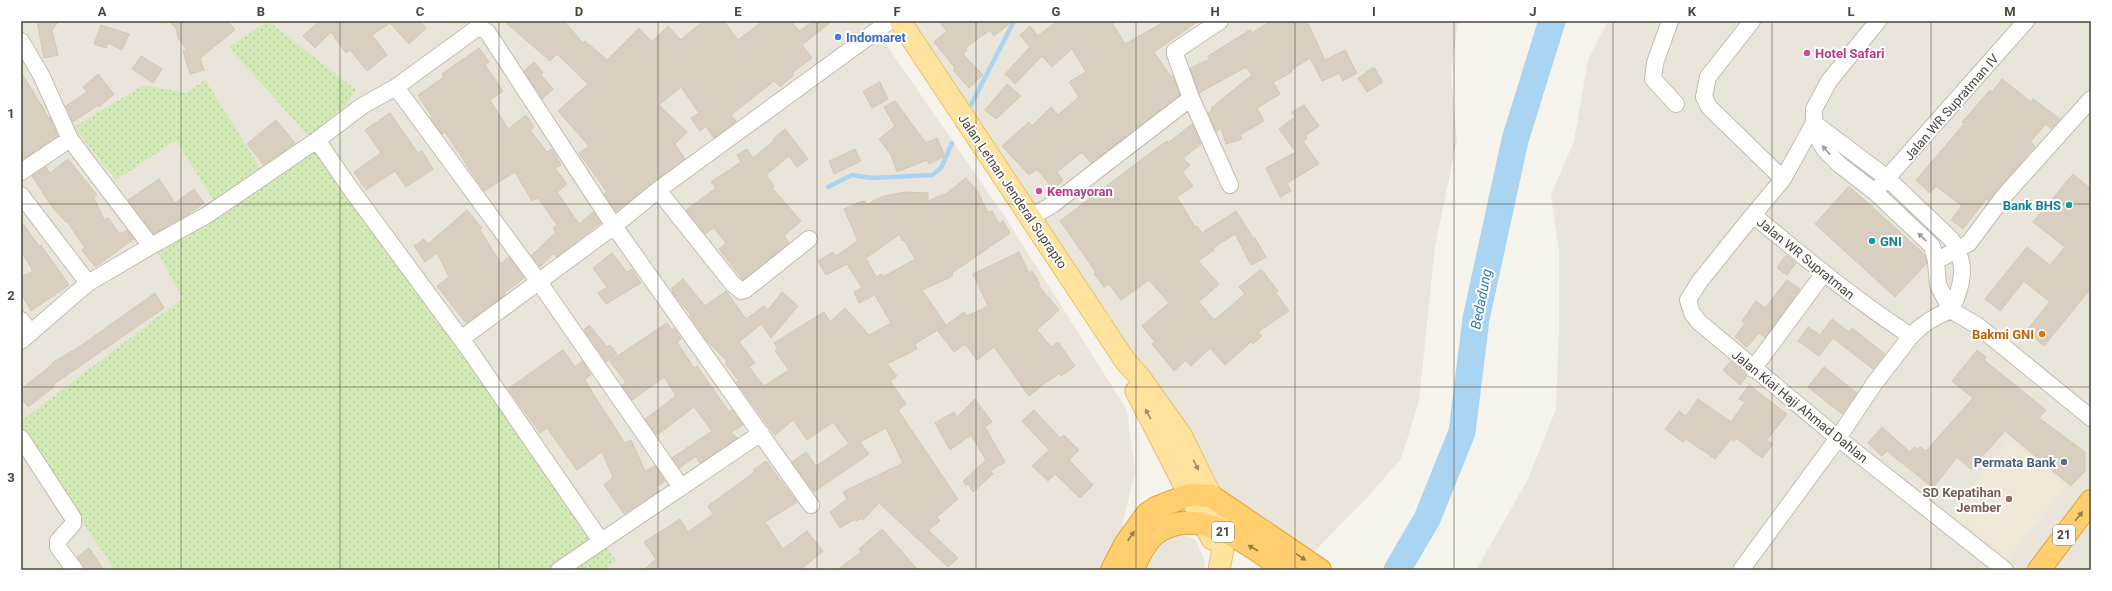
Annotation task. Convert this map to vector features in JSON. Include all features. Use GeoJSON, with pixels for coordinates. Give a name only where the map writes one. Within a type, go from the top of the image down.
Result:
{"type":"FeatureCollection","features":[{"type":"Feature","properties":{"kind":"highway"},"geometry":{"type":"LineString","coordinates":[[1112,570],[1126,543],[1147,514],[1156,508],[1189,495],[1211,496]]}},
{"type":"Feature","properties":{"kind":"highway","name":"21"},"geometry":{"type":"LineString","coordinates":[[1211,496],[1320,570]]}},
{"type":"Feature","properties":{"kind":"highway","name":"21"},"geometry":{"type":"LineString","coordinates":[[2039,570],[2059,541],[2091,501]]}},
{"type":"Feature","properties":{"kind":"highway","name":"21"},"geometry":{"type":"LineString","coordinates":[[1132,570],[1155,535],[1172,525],[1189,523],[1205,525],[1226,532],[1260,551],[1285,570]]}},
{"type":"Feature","properties":{"kind":"main road","name":"Jalan Letnan Jenderal Suprapto"},"geometry":{"type":"LineString","coordinates":[[900,21],[1126,362],[1135,389],[1174,442]]}},
{"type":"Feature","properties":{"kind":"main road"},"geometry":{"type":"LineString","coordinates":[[1174,442],[1189,495],[1205,525],[1220,564]]}},
{"type":"Feature","properties":{"kind":"main road"},"geometry":{"type":"LineString","coordinates":[[1174,442],[1211,496],[1226,532],[1220,564]]}},
{"type":"Feature","properties":{"kind":"street"},"geometry":{"type":"LineString","coordinates":[[461,339],[614,226],[658,190],[890,21]]}},
{"type":"Feature","properties":{"kind":"street"},"geometry":{"type":"LineString","coordinates":[[1220,21],[1175,51],[1175,54],[1191,98],[1230,185]]}},
{"type":"Feature","properties":{"kind":"street"},"geometry":{"type":"LineString","coordinates":[[1670,21],[1655,63],[1653,79],[1676,104]]}},
{"type":"Feature","properties":{"kind":"street"},"geometry":{"type":"LineString","coordinates":[[1752,21],[1708,78],[1704,97],[1709,107],[1783,179]]}},
{"type":"Feature","properties":{"kind":"street"},"geometry":{"type":"LineString","coordinates":[[1878,21],[1829,80],[1814,109],[1816,136],[1825,150],[1875,192],[1932,246],[1936,261],[1938,285],[1952,310],[1978,326],[2091,418]]}},
{"type":"Feature","properties":{"kind":"street","name":"Jalan WR Supratman IV"},"geometry":{"type":"LineString","coordinates":[[1875,192],[2026,21]]}},
{"type":"Feature","properties":{"kind":"street"},"geometry":{"type":"LineString","coordinates":[[24,331],[88,283],[207,215],[317,140],[362,106],[396,87],[476,28],[483,29],[488,33],[614,226],[811,505]]}},
{"type":"Feature","properties":{"kind":"street"},"geometry":{"type":"LineString","coordinates":[[21,41],[41,74],[70,139],[151,246]]}},
{"type":"Feature","properties":{"kind":"street"},"geometry":{"type":"LineString","coordinates":[[396,87],[539,282],[681,487]]}},
{"type":"Feature","properties":{"kind":"street"},"geometry":{"type":"LineString","coordinates":[[1031,217],[1052,205],[1191,98]]}},
{"type":"Feature","properties":{"kind":"street"},"geometry":{"type":"LineString","coordinates":[[1936,261],[1969,243],[2004,196],[2091,99]]}},
{"type":"Feature","properties":{"kind":"street"},"geometry":{"type":"LineString","coordinates":[[1741,570],[1838,438],[1874,384],[1911,336],[1921,325],[1932,318],[1952,310],[1961,290],[1962,277],[1958,249],[1951,239],[1887,178],[1814,123]]}},
{"type":"Feature","properties":{"kind":"street","name":"Jalan WR Supratman"},"geometry":{"type":"LineString","coordinates":[[1814,123],[1783,179],[1753,215],[1824,273],[1885,319],[1911,336]]}},
{"type":"Feature","properties":{"kind":"street"},"geometry":{"type":"LineString","coordinates":[[21,172],[70,139]]}},
{"type":"Feature","properties":{"kind":"street"},"geometry":{"type":"LineString","coordinates":[[317,140],[350,188],[461,339],[601,541]]}},
{"type":"Feature","properties":{"kind":"street"},"geometry":{"type":"LineString","coordinates":[[658,190],[732,283],[741,291],[745,290],[809,239]]}},
{"type":"Feature","properties":{"kind":"street"},"geometry":{"type":"LineString","coordinates":[[21,195],[88,283]]}},
{"type":"Feature","properties":{"kind":"street","name":"Jalan Kiai Haji Ahmad Dahlan"},"geometry":{"type":"LineString","coordinates":[[1753,215],[1700,281],[1688,300],[1692,314],[1699,322],[1753,368],[1838,438],[2005,570]]}},
{"type":"Feature","properties":{"kind":"street"},"geometry":{"type":"LineString","coordinates":[[1753,368],[1824,273]]}},
{"type":"Feature","properties":{"kind":"street"},"geometry":{"type":"LineString","coordinates":[[559,570],[761,433]]}},
{"type":"Feature","properties":{"kind":"street"},"geometry":{"type":"LineString","coordinates":[[21,438],[73,518],[73,524],[58,541],[58,547],[75,570]]}},
{"type":"Feature","properties":{"kind":"shaded area"},"geometry":{"type":"Polygon","coordinates":[[[21,21],[870,21],[1005,217],[1127,410],[1135,471],[1112,570],[21,570],[21,21]]]}},
{"type":"Feature","properties":{"kind":"shaded area"},"geometry":{"type":"Polygon","coordinates":[[[912,21],[1458,21],[1451,76],[1457,141],[1435,246],[1419,401],[1401,459],[1362,503],[1306,560],[1228,501],[1112,320],[912,21]]]}},
{"type":"Feature","properties":{"kind":"shaded area"},"geometry":{"type":"Polygon","coordinates":[[[1608,21],[2091,21],[2091,570],[1476,570],[1528,479],[1556,409],[1559,326],[1559,251],[1551,195],[1574,141],[1588,60],[1608,21]]]}},
{"type":"Feature","properties":{"kind":"shaded area","name":"SD Kepatihan Jember"},"geometry":{"type":"Polygon","coordinates":[[[2010,440],[2066,486],[2008,558],[1951,513],[2010,440]]]}},
{"type":"Feature","properties":{"kind":"shaded area"},"geometry":{"type":"Polygon","coordinates":[[[1179,534],[1196,540],[1205,562],[1204,570],[1146,570],[1160,544],[1179,534]]]}},
{"type":"Feature","properties":{"kind":"green space"},"geometry":{"type":"Polygon","coordinates":[[[268,21],[356,90],[325,135],[616,561],[603,570],[115,570],[21,430],[21,421],[183,298],[152,243],[214,201],[176,140],[116,180],[74,127],[144,85],[186,93],[205,80],[267,179],[311,139],[229,47],[268,21]]]}},
{"type":"Feature","properties":{"kind":"building"},"geometry":{"type":"Polygon","coordinates":[[[37,21],[59,21],[52,30],[58,55],[44,58],[37,21]]]}},
{"type":"Feature","properties":{"kind":"building"},"geometry":{"type":"Polygon","coordinates":[[[168,21],[228,21],[235,30],[200,58],[204,70],[190,74],[183,51],[187,50],[178,38],[176,28],[168,21]]]}},
{"type":"Feature","properties":{"kind":"building"},"geometry":{"type":"Polygon","coordinates":[[[319,21],[420,21],[426,28],[409,44],[390,23],[372,35],[387,55],[367,71],[350,50],[346,53],[331,32],[315,48],[303,36],[319,21]]]}},
{"type":"Feature","properties":{"kind":"building"},"geometry":{"type":"Polygon","coordinates":[[[504,21],[564,21],[583,43],[585,41],[607,60],[639,28],[652,42],[668,26],[681,40],[703,21],[724,21],[738,40],[763,21],[790,21],[800,31],[813,21],[832,21],[802,45],[812,58],[792,73],[794,75],[780,87],[774,81],[731,115],[736,121],[714,138],[706,126],[700,131],[691,118],[699,113],[681,87],[659,105],[687,132],[675,144],[685,159],[616,211],[604,194],[607,192],[579,153],[589,146],[558,111],[588,84],[557,54],[550,61],[504,21]]]}},
{"type":"Feature","properties":{"kind":"building"},"geometry":{"type":"Polygon","coordinates":[[[938,21],[1013,21],[994,36],[990,30],[965,48],[967,50],[963,54],[983,75],[969,88],[953,70],[955,68],[934,42],[947,31],[938,21]]]}},
{"type":"Feature","properties":{"kind":"building"},"geometry":{"type":"Polygon","coordinates":[[[1057,21],[1111,21],[1125,44],[1166,21],[1198,21],[1154,52],[1171,77],[1173,76],[1180,95],[1091,163],[1082,152],[1057,172],[1063,181],[1053,189],[1037,169],[1029,175],[1002,146],[1029,122],[1032,126],[1051,107],[1058,115],[1079,97],[1069,82],[1086,72],[1072,49],[1052,67],[1042,56],[1015,84],[1005,74],[1030,47],[1020,35],[1030,26],[1038,36],[1057,21]]]}},
{"type":"Feature","properties":{"kind":"building"},"geometry":{"type":"Polygon","coordinates":[[[1271,21],[1307,21],[1325,60],[1345,50],[1357,73],[1343,81],[1339,73],[1322,81],[1310,58],[1291,70],[1292,72],[1273,82],[1280,94],[1257,108],[1264,121],[1240,135],[1242,139],[1226,144],[1221,128],[1216,132],[1208,113],[1212,111],[1211,108],[1252,75],[1246,67],[1199,93],[1190,68],[1210,59],[1208,56],[1250,30],[1252,33],[1271,21]]]}},
{"type":"Feature","properties":{"kind":"building"},"geometry":{"type":"Polygon","coordinates":[[[101,25],[129,34],[122,50],[108,43],[106,48],[94,44],[101,25]]]}},
{"type":"Feature","properties":{"kind":"building"},"geometry":{"type":"Polygon","coordinates":[[[479,48],[489,62],[485,65],[503,91],[490,100],[508,129],[526,115],[534,127],[530,130],[547,152],[552,149],[561,165],[555,168],[567,184],[557,192],[579,224],[593,212],[601,223],[556,257],[554,253],[540,267],[531,256],[556,232],[553,228],[557,225],[538,198],[532,201],[515,172],[484,191],[445,132],[442,134],[430,118],[432,117],[418,95],[444,77],[442,74],[479,48]]]}},
{"type":"Feature","properties":{"kind":"building"},"geometry":{"type":"Polygon","coordinates":[[[141,56],[162,69],[153,83],[132,69],[141,56]]]}},
{"type":"Feature","properties":{"kind":"building"},"geometry":{"type":"Polygon","coordinates":[[[534,62],[543,73],[541,75],[553,89],[542,99],[524,71],[534,62]]]}},
{"type":"Feature","properties":{"kind":"building"},"geometry":{"type":"Polygon","coordinates":[[[1374,67],[1383,82],[1367,92],[1358,78],[1374,67]]]}},
{"type":"Feature","properties":{"kind":"building"},"geometry":{"type":"Polygon","coordinates":[[[21,72],[42,105],[48,118],[50,117],[58,136],[21,161],[21,72]]]}},
{"type":"Feature","properties":{"kind":"building"},"geometry":{"type":"Polygon","coordinates":[[[98,74],[114,94],[99,107],[98,105],[73,122],[66,106],[87,92],[83,87],[98,74]]]}},
{"type":"Feature","properties":{"kind":"building"},"geometry":{"type":"Polygon","coordinates":[[[2002,79],[2031,102],[2033,99],[2060,119],[2051,129],[2046,124],[2030,142],[2035,146],[1989,201],[1986,199],[1963,229],[1951,220],[1962,206],[1936,186],[1930,193],[1916,180],[1965,123],[1962,122],[1990,90],[1992,92],[2002,79]]]}},
{"type":"Feature","properties":{"kind":"building"},"geometry":{"type":"Polygon","coordinates":[[[880,82],[888,99],[872,108],[863,91],[880,82]]]}},
{"type":"Feature","properties":{"kind":"building"},"geometry":{"type":"Polygon","coordinates":[[[1007,84],[1021,96],[996,119],[985,110],[1007,84]]]}},
{"type":"Feature","properties":{"kind":"building"},"geometry":{"type":"Polygon","coordinates":[[[895,101],[926,143],[937,138],[945,156],[929,164],[927,160],[897,172],[891,155],[879,139],[895,126],[884,107],[895,101]]]}},
{"type":"Feature","properties":{"kind":"building"},"geometry":{"type":"Polygon","coordinates":[[[1304,105],[1319,126],[1305,136],[1307,139],[1303,141],[1319,164],[1287,183],[1291,191],[1280,197],[1266,168],[1296,152],[1279,129],[1295,117],[1292,112],[1304,105]]]}},
{"type":"Feature","properties":{"kind":"building"},"geometry":{"type":"Polygon","coordinates":[[[390,113],[418,153],[422,151],[433,169],[406,187],[395,171],[366,190],[354,172],[381,153],[365,130],[390,113]]]}},
{"type":"Feature","properties":{"kind":"building"},"geometry":{"type":"Polygon","coordinates":[[[276,120],[295,143],[264,165],[247,144],[276,120]]]}},
{"type":"Feature","properties":{"kind":"building"},"geometry":{"type":"Polygon","coordinates":[[[1192,124],[1201,144],[1183,158],[1190,165],[1182,172],[1193,186],[1177,197],[1195,227],[1197,226],[1202,233],[1236,211],[1266,257],[1251,265],[1235,234],[1213,248],[1214,250],[1198,261],[1219,284],[1199,302],[1214,320],[1245,294],[1239,287],[1261,269],[1278,291],[1276,293],[1289,311],[1258,332],[1262,336],[1253,344],[1251,342],[1225,365],[1210,348],[1191,366],[1186,360],[1174,371],[1152,344],[1155,342],[1142,326],[1169,303],[1149,280],[1121,300],[1109,284],[1104,287],[1094,274],[1096,272],[1060,221],[1145,157],[1167,141],[1168,143],[1192,124]]]}},
{"type":"Feature","properties":{"kind":"building"},"geometry":{"type":"Polygon","coordinates":[[[785,129],[808,159],[797,167],[789,156],[766,175],[774,186],[772,188],[801,221],[784,236],[789,243],[743,280],[719,249],[726,243],[714,228],[705,234],[686,210],[716,188],[711,182],[741,162],[737,155],[747,149],[753,158],[774,141],[773,139],[785,129]]]}},
{"type":"Feature","properties":{"kind":"building"},"geometry":{"type":"Polygon","coordinates":[[[855,149],[861,161],[834,174],[829,161],[855,149]]]}},
{"type":"Feature","properties":{"kind":"building"},"geometry":{"type":"Polygon","coordinates":[[[68,159],[97,195],[94,198],[104,220],[108,218],[120,234],[127,230],[134,239],[95,267],[82,250],[85,248],[67,221],[66,222],[53,208],[32,176],[46,167],[50,173],[68,159]]]}},
{"type":"Feature","properties":{"kind":"building"},"geometry":{"type":"Polygon","coordinates":[[[2073,174],[2091,189],[2091,288],[2044,346],[2026,331],[2050,302],[2024,281],[2000,311],[1985,299],[2027,247],[2050,265],[2065,247],[2033,222],[2073,174]]]}},
{"type":"Feature","properties":{"kind":"building"},"geometry":{"type":"Polygon","coordinates":[[[966,178],[978,192],[988,213],[992,211],[999,224],[1003,221],[1010,233],[952,273],[953,275],[949,278],[922,290],[946,325],[915,344],[917,349],[887,364],[897,376],[890,381],[906,404],[898,410],[958,499],[937,517],[940,521],[928,530],[958,558],[948,567],[879,503],[863,520],[862,518],[856,521],[855,519],[840,528],[830,512],[847,499],[843,492],[903,463],[886,428],[860,442],[869,454],[814,492],[792,462],[806,452],[816,466],[849,444],[833,422],[807,440],[793,420],[775,435],[736,382],[739,381],[725,363],[727,361],[707,341],[690,316],[691,315],[672,292],[672,288],[683,279],[705,306],[726,291],[746,319],[764,306],[768,310],[782,292],[798,306],[771,338],[761,324],[739,342],[755,363],[749,367],[764,386],[789,370],[775,351],[778,349],[774,343],[824,312],[830,322],[845,308],[869,335],[891,323],[875,295],[859,303],[854,292],[862,288],[847,264],[826,275],[818,261],[833,252],[836,256],[858,241],[844,209],[860,202],[865,201],[867,204],[884,196],[905,192],[928,193],[928,201],[947,193],[966,178]],[[900,234],[866,258],[876,277],[882,274],[883,277],[915,259],[904,240],[902,241],[900,234]]]}},
{"type":"Feature","properties":{"kind":"building"},"geometry":{"type":"Polygon","coordinates":[[[159,179],[175,203],[194,189],[204,203],[184,217],[154,234],[128,200],[159,179]]]}},
{"type":"Feature","properties":{"kind":"building","name":"GNI"},"geometry":{"type":"Polygon","coordinates":[[[1849,186],[1924,254],[1927,263],[1895,297],[1815,224],[1849,186]]]}},
{"type":"Feature","properties":{"kind":"building"},"geometry":{"type":"Polygon","coordinates":[[[467,210],[482,228],[480,230],[501,264],[509,257],[524,278],[504,293],[505,295],[466,323],[437,286],[449,277],[437,253],[425,262],[414,246],[424,239],[428,244],[467,210]]]}},
{"type":"Feature","properties":{"kind":"building"},"geometry":{"type":"Polygon","coordinates":[[[21,221],[39,246],[41,245],[69,285],[31,311],[21,293],[21,277],[33,271],[21,251],[21,221]]]}},
{"type":"Feature","properties":{"kind":"building"},"geometry":{"type":"Polygon","coordinates":[[[1019,252],[1029,273],[1032,271],[1040,284],[1038,285],[1059,310],[1037,330],[1051,347],[1058,342],[1075,366],[1061,376],[1059,374],[1045,383],[1029,396],[994,347],[977,360],[965,344],[954,352],[938,331],[964,312],[967,316],[988,306],[973,274],[1019,252]]]}},
{"type":"Feature","properties":{"kind":"building"},"geometry":{"type":"Polygon","coordinates":[[[612,253],[627,272],[632,269],[641,283],[606,304],[598,293],[607,287],[593,268],[612,253]]]}},
{"type":"Feature","properties":{"kind":"building"},"geometry":{"type":"Polygon","coordinates":[[[1786,255],[1796,263],[1787,275],[1777,268],[1786,255]]]}},
{"type":"Feature","properties":{"kind":"building"},"geometry":{"type":"Polygon","coordinates":[[[1787,280],[1800,289],[1765,337],[1759,333],[1747,347],[1735,337],[1745,323],[1742,321],[1756,301],[1765,308],[1787,280]]]}},
{"type":"Feature","properties":{"kind":"building"},"geometry":{"type":"Polygon","coordinates":[[[155,293],[164,308],[54,384],[55,386],[28,407],[21,397],[21,389],[53,364],[52,363],[79,347],[155,293]]]}},
{"type":"Feature","properties":{"kind":"building"},"geometry":{"type":"Polygon","coordinates":[[[1832,319],[1849,332],[1852,328],[1885,354],[1873,369],[1833,338],[1819,356],[1798,341],[1808,327],[1820,335],[1832,319]]]}},
{"type":"Feature","properties":{"kind":"building"},"geometry":{"type":"Polygon","coordinates":[[[667,323],[672,330],[674,328],[681,339],[677,342],[694,368],[697,366],[729,412],[732,410],[743,425],[731,432],[737,438],[700,463],[696,456],[679,468],[672,458],[712,431],[694,407],[657,435],[645,419],[676,396],[664,377],[632,400],[622,385],[626,383],[610,361],[667,323]]]}},
{"type":"Feature","properties":{"kind":"building"},"geometry":{"type":"Polygon","coordinates":[[[589,325],[607,347],[610,345],[617,354],[606,362],[584,330],[589,325]]]}},
{"type":"Feature","properties":{"kind":"building"},"geometry":{"type":"Polygon","coordinates":[[[563,350],[575,367],[582,361],[591,374],[585,380],[625,443],[631,440],[645,471],[655,466],[665,481],[656,487],[659,491],[624,514],[604,485],[613,477],[602,452],[577,470],[547,428],[540,433],[508,389],[563,350]]]}},
{"type":"Feature","properties":{"kind":"building"},"geometry":{"type":"Polygon","coordinates":[[[1977,350],[1986,357],[1984,360],[2046,410],[2039,418],[2085,452],[2085,471],[2071,486],[2005,431],[1971,469],[1957,457],[1933,488],[1887,451],[1882,456],[1868,443],[1882,427],[1910,452],[1914,447],[1918,450],[1920,447],[1926,451],[1973,398],[1952,381],[1977,350]]]}},
{"type":"Feature","properties":{"kind":"building"},"geometry":{"type":"Polygon","coordinates":[[[1731,361],[1747,376],[1740,385],[1723,370],[1731,361]]]}},
{"type":"Feature","properties":{"kind":"building"},"geometry":{"type":"Polygon","coordinates":[[[1824,367],[1857,393],[1842,414],[1808,387],[1824,367]]]}},
{"type":"Feature","properties":{"kind":"building"},"geometry":{"type":"Polygon","coordinates":[[[1749,385],[1787,414],[1767,440],[1773,444],[1762,458],[1736,438],[1734,441],[1731,439],[1715,459],[1686,439],[1683,442],[1665,429],[1679,411],[1686,416],[1698,399],[1731,422],[1745,402],[1739,399],[1749,385]]]}},
{"type":"Feature","properties":{"kind":"building"},"geometry":{"type":"Polygon","coordinates":[[[975,399],[992,422],[985,427],[1005,462],[990,471],[993,474],[973,492],[968,484],[966,485],[963,481],[986,460],[971,435],[950,450],[935,423],[954,412],[957,417],[975,399]]]}},
{"type":"Feature","properties":{"kind":"building"},"geometry":{"type":"Polygon","coordinates":[[[1034,410],[1060,438],[1064,435],[1079,450],[1069,460],[1093,485],[1080,498],[1055,474],[1048,481],[1032,466],[1049,450],[1022,421],[1034,410]]]}},
{"type":"Feature","properties":{"kind":"building"},"geometry":{"type":"Polygon","coordinates":[[[766,461],[797,502],[765,522],[783,549],[807,531],[823,551],[800,570],[644,570],[656,559],[644,542],[680,519],[688,532],[713,514],[708,506],[755,472],[753,470],[766,461]]]}},
{"type":"Feature","properties":{"kind":"building"},"geometry":{"type":"Polygon","coordinates":[[[882,529],[918,570],[837,570],[861,552],[859,549],[882,529]]]}},
{"type":"Feature","properties":{"kind":"building"},"geometry":{"type":"Polygon","coordinates":[[[89,548],[104,570],[84,570],[77,557],[89,548]]]}},
{"type":"Feature","properties":{"kind":"waterway"},"geometry":{"type":"LineString","coordinates":[[971,105],[1014,21]]}},
{"type":"Feature","properties":{"kind":"waterway","name":"Bedadung"},"geometry":{"type":"LineString","coordinates":[[1397,570],[1427,519],[1462,432],[1476,319],[1515,140],[1552,21]]}},
{"type":"Feature","properties":{"kind":"waterway"},"geometry":{"type":"LineString","coordinates":[[828,187],[852,175],[872,178],[932,175],[941,168],[952,143]]}},
{"type":"Feature","properties":{"kind":"place","name":"Indomaret"},"geometry":{"type":"Point","coordinates":[838,37]}},
{"type":"Feature","properties":{"kind":"place","name":"Hotel Safari"},"geometry":{"type":"Point","coordinates":[1807,53]}},
{"type":"Feature","properties":{"kind":"place","name":"Kemayoran"},"geometry":{"type":"Point","coordinates":[1039,191]}},
{"type":"Feature","properties":{"kind":"place","name":"Bank BHS"},"geometry":{"type":"Point","coordinates":[2069,205]}},
{"type":"Feature","properties":{"kind":"place","name":"GNI"},"geometry":{"type":"Point","coordinates":[1872,241]}},
{"type":"Feature","properties":{"kind":"place","name":"Bakmi GNI"},"geometry":{"type":"Point","coordinates":[2042,334]}},
{"type":"Feature","properties":{"kind":"place","name":"Permata Bank"},"geometry":{"type":"Point","coordinates":[2064,462]}},
{"type":"Feature","properties":{"kind":"place","name":"SD Kepatihan Jember"},"geometry":{"type":"Point","coordinates":[2009,499]}}]}
